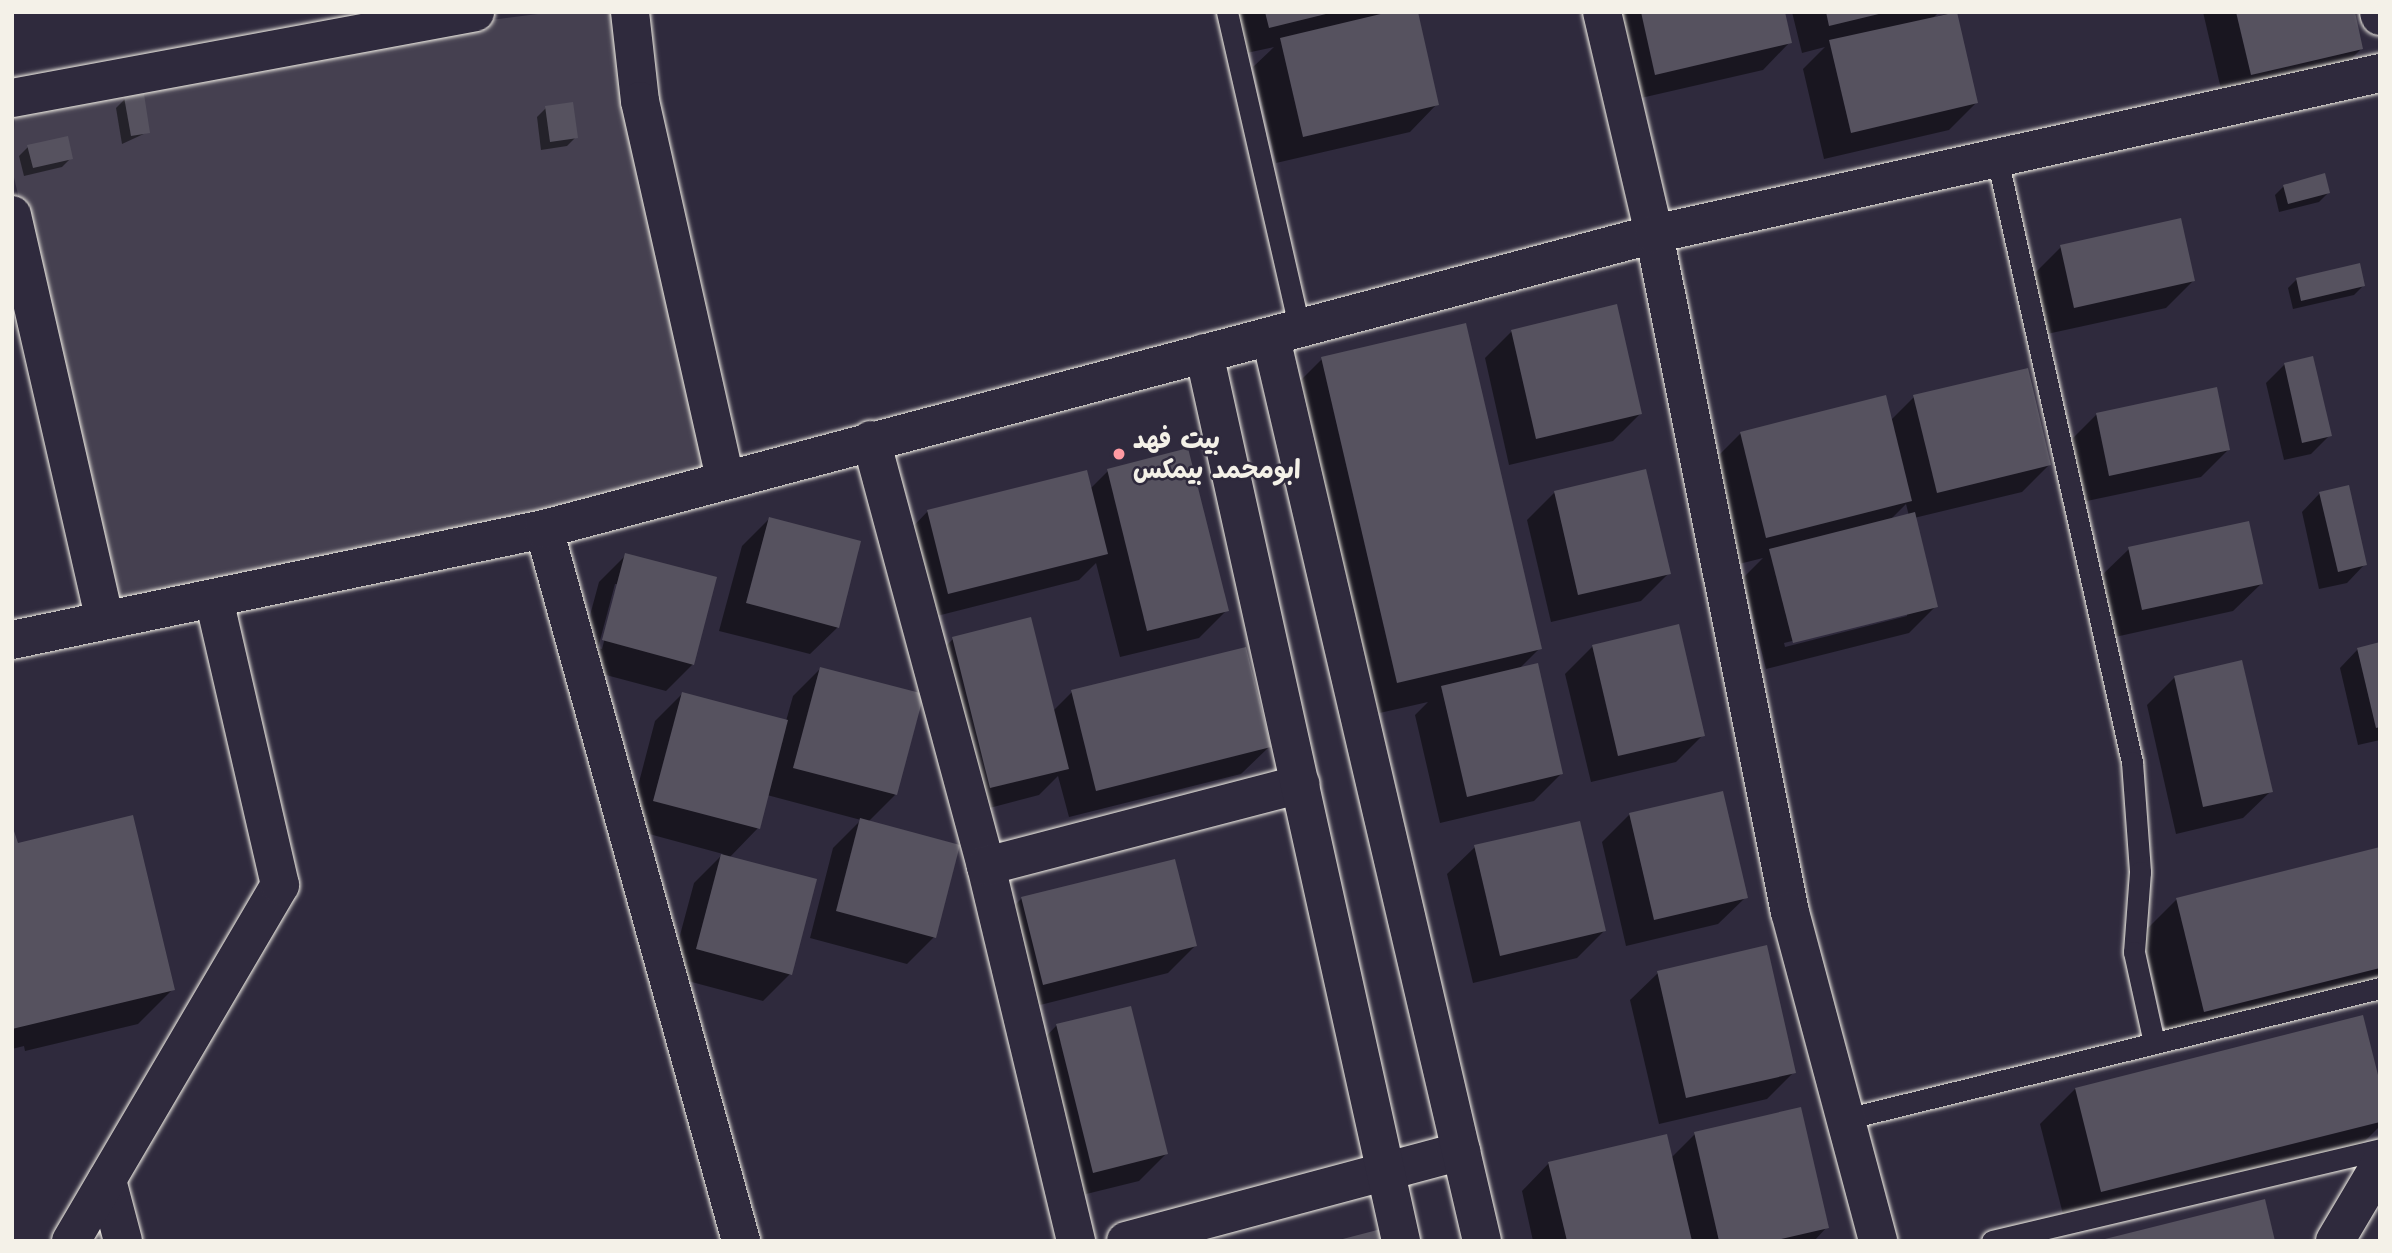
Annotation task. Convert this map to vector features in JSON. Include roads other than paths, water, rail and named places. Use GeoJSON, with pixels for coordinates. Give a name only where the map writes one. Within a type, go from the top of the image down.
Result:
{"type":"FeatureCollection","features":[{"type":"Feature","properties":{"kind":"street"},"geometry":{"type":"LineString","coordinates":[[12,98],[475,12]]}},
{"type":"Feature","properties":{"kind":"street"},"geometry":{"type":"LineString","coordinates":[[631,12],[640,101],[725,478]]}},
{"type":"Feature","properties":{"kind":"street"},"geometry":{"type":"LineString","coordinates":[[1602,12],[1654,234],[1790,912],[1878,1241]]}},
{"type":"Feature","properties":{"kind":"street"},"geometry":{"type":"LineString","coordinates":[[12,639],[104,617],[214,600],[544,528],[725,478],[1285,334],[1654,234],[2380,72]]}},
{"type":"Feature","properties":{"kind":"street"},"geometry":{"type":"LineString","coordinates":[[12,215],[104,617]]}},
{"type":"Feature","properties":{"kind":"street"},"geometry":{"type":"LineString","coordinates":[[1285,334],[1482,1241]]}},
{"type":"Feature","properties":{"kind":"street"},"geometry":{"type":"LineString","coordinates":[[1204,353],[1401,1241]]}},
{"type":"Feature","properties":{"kind":"street"},"geometry":{"type":"LineString","coordinates":[[871,440],[986,866],[1076,1241]]}},
{"type":"Feature","properties":{"kind":"street"},"geometry":{"type":"LineString","coordinates":[[544,528],[741,1241]]}},
{"type":"Feature","properties":{"kind":"street"},"geometry":{"type":"LineString","coordinates":[[71,1241],[280,885],[214,600]]}},
{"type":"Feature","properties":{"kind":"street"},"geometry":{"type":"LineString","coordinates":[[986,866],[1300,784]]}},
{"type":"Feature","properties":{"kind":"street"},"geometry":{"type":"LineString","coordinates":[[1126,1241],[1461,1151]]}},
{"type":"Feature","properties":{"kind":"street"},"geometry":{"type":"LineString","coordinates":[[2335,1241],[2380,1165]]}},
{"type":"Feature","properties":{"kind":"street"},"geometry":{"type":"LineString","coordinates":[[107,1180],[123,1241]]}},
{"type":"Feature","properties":{"kind":"lane"},"geometry":{"type":"LineString","coordinates":[[1227,12],[1285,334]]}},
{"type":"Feature","properties":{"kind":"lane"},"geometry":{"type":"LineString","coordinates":[[1997,158],[2132,762],[2140,873],[2134,952],[2154,1043]]}},
{"type":"Feature","properties":{"kind":"lane"},"geometry":{"type":"LineString","coordinates":[[1845,1119],[2380,988]]}},
{"type":"Feature","properties":{"kind":"lane"},"geometry":{"type":"LineString","coordinates":[[1992,1241],[2380,1149]]}},
{"type":"Feature","properties":{"kind":"place","name":"بيت فهد ابومحمد بيمكس"},"geometry":{"type":"Point","coordinates":[1119,454]}}]}
